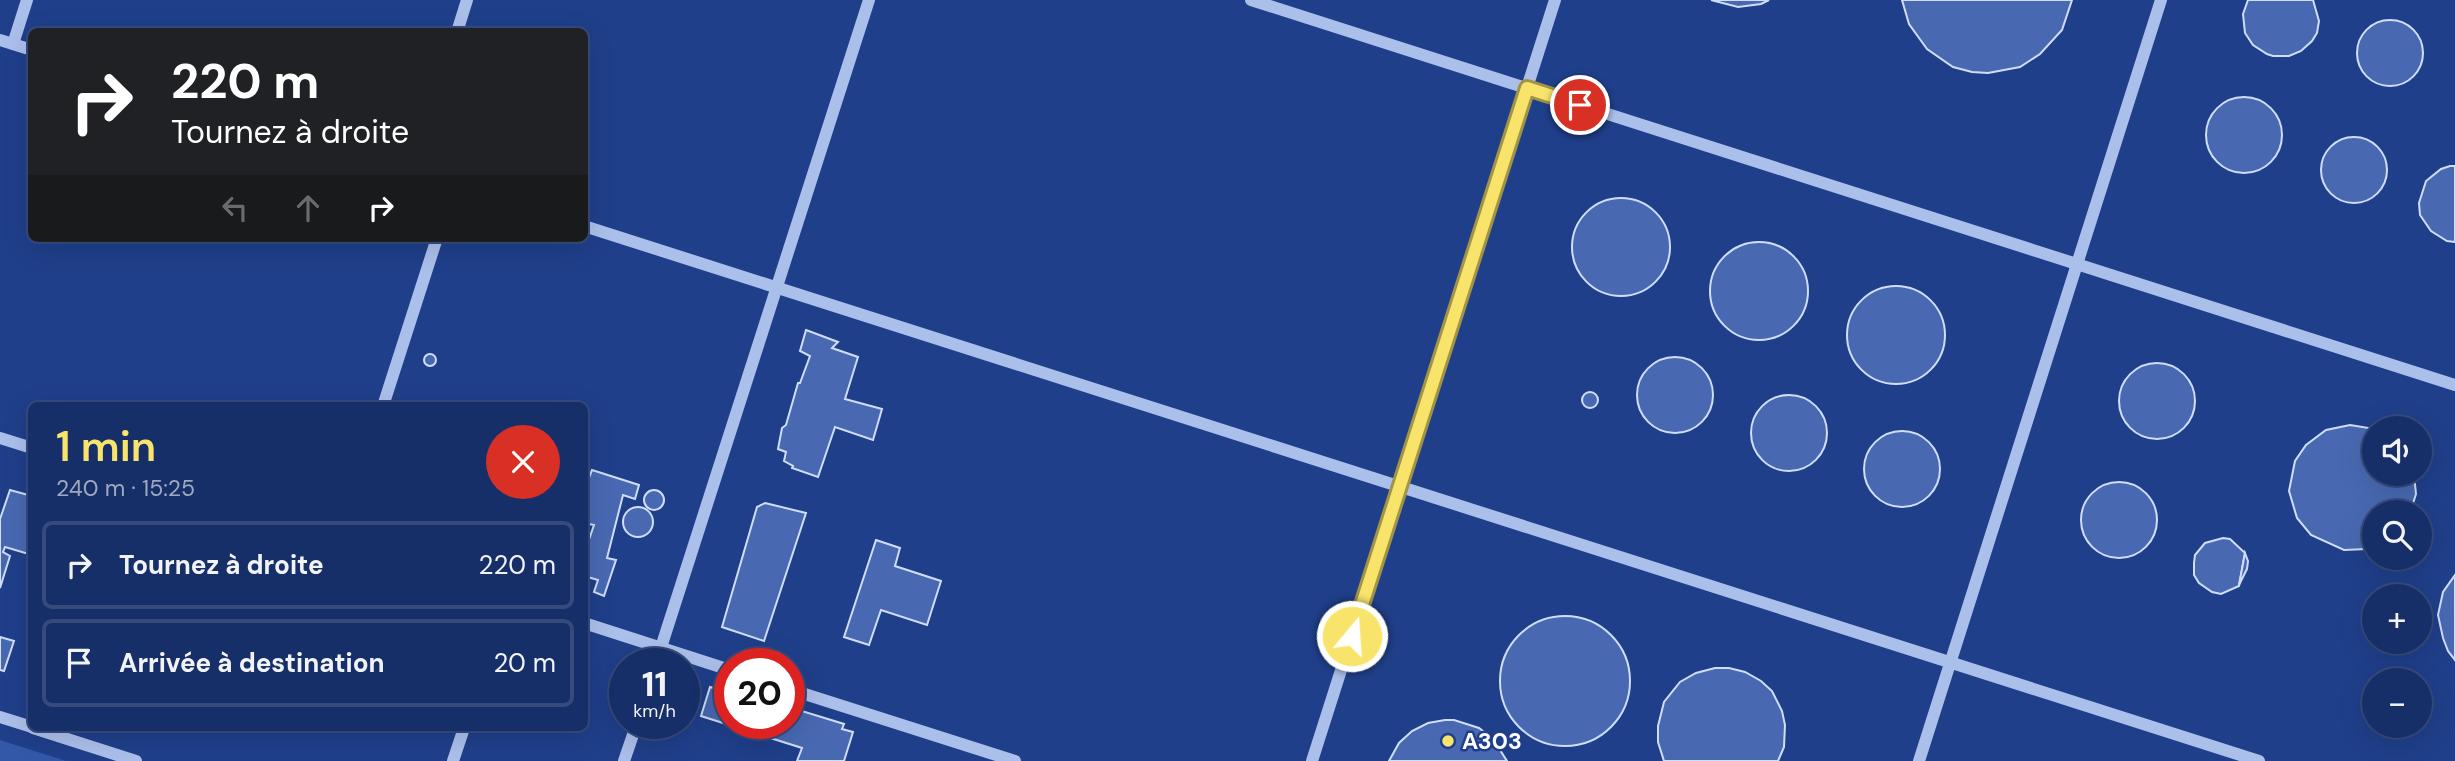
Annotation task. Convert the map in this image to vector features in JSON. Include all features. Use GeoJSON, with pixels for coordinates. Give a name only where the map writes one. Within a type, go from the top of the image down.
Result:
{"type":"FeatureCollection","features":[{"type":"Feature","properties":{"kind":"lane"},"geometry":{"type":"LineString","coordinates":[[13,44],[27,0]]}},
{"type":"Feature","properties":{"kind":"lane"},"geometry":{"type":"LineString","coordinates":[[458,28],[467,0]]}},
{"type":"Feature","properties":{"kind":"lane"},"geometry":{"type":"LineString","coordinates":[[588,624],[661,648],[869,0]]}},
{"type":"Feature","properties":{"kind":"lane"},"geometry":{"type":"LineString","coordinates":[[1251,0],[2455,385]]}},
{"type":"Feature","properties":{"kind":"lane"},"geometry":{"type":"LineString","coordinates":[[1312,761],[1555,0]]}},
{"type":"Feature","properties":{"kind":"lane"},"geometry":{"type":"LineString","coordinates":[[1919,761],[2161,0]]}},
{"type":"Feature","properties":{"kind":"lane"},"geometry":{"type":"LineString","coordinates":[[0,40],[28,49]]}},
{"type":"Feature","properties":{"kind":"lane"},"geometry":{"type":"LineString","coordinates":[[588,227],[2259,761]]}},
{"type":"Feature","properties":{"kind":"lane"},"geometry":{"type":"LineString","coordinates":[[384,402],[436,242]]}},
{"type":"Feature","properties":{"kind":"lane"},"geometry":{"type":"LineString","coordinates":[[0,438],[28,447]]}},
{"type":"Feature","properties":{"kind":"lane"},"geometry":{"type":"LineString","coordinates":[[805,694],[1015,761]]}},
{"type":"Feature","properties":{"kind":"lane"},"geometry":{"type":"LineString","coordinates":[[0,717],[28,725]]}},
{"type":"Feature","properties":{"kind":"lane"},"geometry":{"type":"LineString","coordinates":[[46,731],[136,761]]}},
{"type":"Feature","properties":{"kind":"lane"},"geometry":{"type":"LineString","coordinates":[[453,761],[463,731]]}},
{"type":"Feature","properties":{"kind":"lane"},"geometry":{"type":"LineString","coordinates":[[624,761],[632,739]]}},
{"type":"Feature","properties":{"kind":"shaded area"},"geometry":{"type":"Polygon","coordinates":[[[0,740],[66,761],[0,761],[0,740]]]}},
{"type":"Feature","properties":{"kind":"building"},"geometry":{"type":"Polygon","coordinates":[[[1711,0],[1769,0],[1761,4],[1738,7],[1711,0]]]}},
{"type":"Feature","properties":{"kind":"building"},"geometry":{"type":"Polygon","coordinates":[[[1902,0],[2072,0],[2062,30],[2040,54],[2020,67],[1988,73],[1953,67],[1927,49],[1909,24],[1902,0]]]}},
{"type":"Feature","properties":{"kind":"building"},"geometry":{"type":"Polygon","coordinates":[[[2248,0],[2313,0],[2319,21],[2317,33],[2301,51],[2289,56],[2267,54],[2253,45],[2245,33],[2243,14],[2248,0]]]}},
{"type":"Feature","properties":{"kind":"building"},"geometry":{"type":"Polygon","coordinates":[[[2390,20],[2403,23],[2413,30],[2420,40],[2423,53],[2420,66],[2413,76],[2403,83],[2390,86],[2377,83],[2367,76],[2360,66],[2357,53],[2360,40],[2367,30],[2377,23],[2390,20]]]}},
{"type":"Feature","properties":{"kind":"building"},"geometry":{"type":"Polygon","coordinates":[[[2237,97],[2251,97],[2265,103],[2276,114],[2282,135],[2279,150],[2271,162],[2251,173],[2237,173],[2223,167],[2212,156],[2206,142],[2206,128],[2212,114],[2223,103],[2237,97]]]}},
{"type":"Feature","properties":{"kind":"building"},"geometry":{"type":"Polygon","coordinates":[[[2354,137],[2377,147],[2387,170],[2377,193],[2354,203],[2331,193],[2321,170],[2331,147],[2354,137]]]}},
{"type":"Feature","properties":{"kind":"building"},"geometry":{"type":"Polygon","coordinates":[[[2455,166],[2455,242],[2447,241],[2431,231],[2420,215],[2419,203],[2426,181],[2441,169],[2455,166]]]}},
{"type":"Feature","properties":{"kind":"building"},"geometry":{"type":"Polygon","coordinates":[[[1621,198],[1640,201],[1656,212],[1667,228],[1670,247],[1667,266],[1656,282],[1640,293],[1621,296],[1602,293],[1586,282],[1575,266],[1572,247],[1575,228],[1586,212],[1602,201],[1621,198]]]}},
{"type":"Feature","properties":{"kind":"building"},"geometry":{"type":"Polygon","coordinates":[[[1759,242],[1778,245],[1794,256],[1805,272],[1808,291],[1805,310],[1794,326],[1778,337],[1759,340],[1740,337],[1724,326],[1713,310],[1710,291],[1713,272],[1724,256],[1740,245],[1759,242]]]}},
{"type":"Feature","properties":{"kind":"building"},"geometry":{"type":"Polygon","coordinates":[[[1896,286],[1915,290],[1931,300],[1941,316],[1945,335],[1941,354],[1931,370],[1915,380],[1896,384],[1877,380],[1861,370],[1851,354],[1847,335],[1851,316],[1861,300],[1877,290],[1896,286]]]}},
{"type":"Feature","properties":{"kind":"building"},"geometry":{"type":"Polygon","coordinates":[[[806,330],[838,342],[832,348],[858,357],[845,399],[882,409],[873,440],[835,427],[818,477],[792,468],[793,466],[784,461],[786,452],[778,449],[782,428],[786,425],[798,383],[810,356],[800,351],[806,330]]]}},
{"type":"Feature","properties":{"kind":"building"},"geometry":{"type":"Polygon","coordinates":[[[430,354],[436,360],[430,366],[424,360],[430,354]]]}},
{"type":"Feature","properties":{"kind":"building"},"geometry":{"type":"Polygon","coordinates":[[[1668,357],[1682,357],[1696,363],[1707,374],[1713,395],[1710,410],[1702,422],[1682,433],[1668,433],[1654,427],[1643,416],[1637,402],[1637,388],[1643,374],[1654,363],[1668,357]]]}},
{"type":"Feature","properties":{"kind":"building"},"geometry":{"type":"Polygon","coordinates":[[[2157,363],[2172,366],[2184,374],[2192,386],[2195,401],[2192,416],[2184,428],[2172,436],[2157,439],[2142,436],[2130,428],[2122,416],[2119,401],[2122,386],[2130,374],[2142,366],[2157,363]]]}},
{"type":"Feature","properties":{"kind":"building"},"geometry":{"type":"Polygon","coordinates":[[[1590,392],[1596,394],[1596,406],[1590,408],[1584,406],[1582,400],[1584,394],[1590,392]]]}},
{"type":"Feature","properties":{"kind":"building"},"geometry":{"type":"Polygon","coordinates":[[[1789,395],[1804,398],[1816,406],[1824,418],[1827,433],[1824,448],[1816,460],[1804,468],[1789,471],[1774,468],[1762,460],[1754,448],[1751,433],[1754,418],[1762,406],[1774,398],[1789,395]]]}},
{"type":"Feature","properties":{"kind":"building"},"geometry":{"type":"Polygon","coordinates":[[[2350,425],[2362,427],[2362,486],[2415,486],[2414,500],[2362,500],[2362,549],[2344,550],[2311,535],[2297,518],[2289,491],[2295,461],[2306,445],[2326,430],[2350,425]]]}},
{"type":"Feature","properties":{"kind":"building"},"geometry":{"type":"Polygon","coordinates":[[[1895,431],[1909,431],[1923,437],[1934,448],[1940,469],[1937,484],[1929,496],[1909,507],[1895,507],[1881,501],[1870,490],[1864,476],[1864,462],[1870,448],[1881,437],[1895,431]]]}},
{"type":"Feature","properties":{"kind":"building"},"geometry":{"type":"Polygon","coordinates":[[[592,470],[639,485],[635,499],[623,495],[607,558],[616,560],[604,596],[594,592],[598,580],[588,577],[588,542],[594,525],[588,524],[588,480],[592,470]]]}},
{"type":"Feature","properties":{"kind":"building"},"geometry":{"type":"Polygon","coordinates":[[[2119,482],[2133,485],[2146,493],[2154,506],[2157,520],[2154,534],[2146,547],[2133,555],[2119,558],[2105,555],[2092,547],[2084,534],[2081,520],[2084,506],[2092,493],[2105,485],[2119,482]]]}},
{"type":"Feature","properties":{"kind":"building"},"geometry":{"type":"Polygon","coordinates":[[[10,490],[28,495],[28,554],[5,547],[3,552],[10,556],[0,588],[0,519],[10,490]]]}},
{"type":"Feature","properties":{"kind":"building"},"geometry":{"type":"Polygon","coordinates":[[[650,490],[658,490],[664,500],[658,510],[650,510],[644,504],[644,496],[650,490]]]}},
{"type":"Feature","properties":{"kind":"building"},"geometry":{"type":"Polygon","coordinates":[[[765,503],[806,513],[764,641],[722,627],[757,507],[765,503]]]}},
{"type":"Feature","properties":{"kind":"building"},"geometry":{"type":"Polygon","coordinates":[[[638,507],[644,508],[652,516],[652,528],[644,536],[638,537],[632,536],[624,528],[623,522],[624,516],[632,508],[638,507]]]}},
{"type":"Feature","properties":{"kind":"building"},"geometry":{"type":"Polygon","coordinates":[[[2230,539],[2245,553],[2239,586],[2221,594],[2212,592],[2199,583],[2194,575],[2194,563],[2195,555],[2205,543],[2230,539]]]}},
{"type":"Feature","properties":{"kind":"building"},"geometry":{"type":"Polygon","coordinates":[[[876,540],[900,548],[895,566],[941,581],[927,625],[881,610],[869,645],[844,637],[876,540]]]}},
{"type":"Feature","properties":{"kind":"building"},"geometry":{"type":"Polygon","coordinates":[[[2245,553],[2247,569],[2239,585],[2245,553]]]}},
{"type":"Feature","properties":{"kind":"building"},"geometry":{"type":"Polygon","coordinates":[[[2455,575],[2455,660],[2443,638],[2438,615],[2443,592],[2455,575]]]}},
{"type":"Feature","properties":{"kind":"building"},"geometry":{"type":"Polygon","coordinates":[[[1565,616],[1590,621],[1611,635],[1625,656],[1630,681],[1625,706],[1611,727],[1590,741],[1565,746],[1540,741],[1519,727],[1505,706],[1500,681],[1505,656],[1519,635],[1540,621],[1565,616]]]}},
{"type":"Feature","properties":{"kind":"building"},"geometry":{"type":"Polygon","coordinates":[[[0,637],[14,641],[4,671],[0,670],[0,637]]]}},
{"type":"Feature","properties":{"kind":"building"},"geometry":{"type":"Polygon","coordinates":[[[1715,668],[1745,672],[1772,691],[1782,711],[1785,725],[1784,747],[1778,761],[1664,761],[1658,742],[1658,726],[1664,702],[1680,682],[1696,673],[1715,668]]]}},
{"type":"Feature","properties":{"kind":"building"},"geometry":{"type":"Polygon","coordinates":[[[710,687],[714,688],[714,720],[701,716],[710,687]]]}},
{"type":"Feature","properties":{"kind":"building"},"geometry":{"type":"Polygon","coordinates":[[[805,712],[844,724],[842,729],[853,732],[844,761],[797,761],[802,748],[774,739],[805,739],[805,712]]]}},
{"type":"Feature","properties":{"kind":"building","name":"A303"},"geometry":{"type":"Polygon","coordinates":[[[1445,720],[1479,728],[1493,739],[1507,761],[1389,761],[1399,743],[1412,731],[1428,723],[1445,720]]]}},
{"type":"Feature","properties":{"kind":"place","name":"A303"},"geometry":{"type":"Point","coordinates":[1448,741]}},
{"type":"Feature","properties":{"kind":"route"},"geometry":{"type":"LineString","coordinates":[[1352,636],[1527,88],[1580,105]]}}]}
